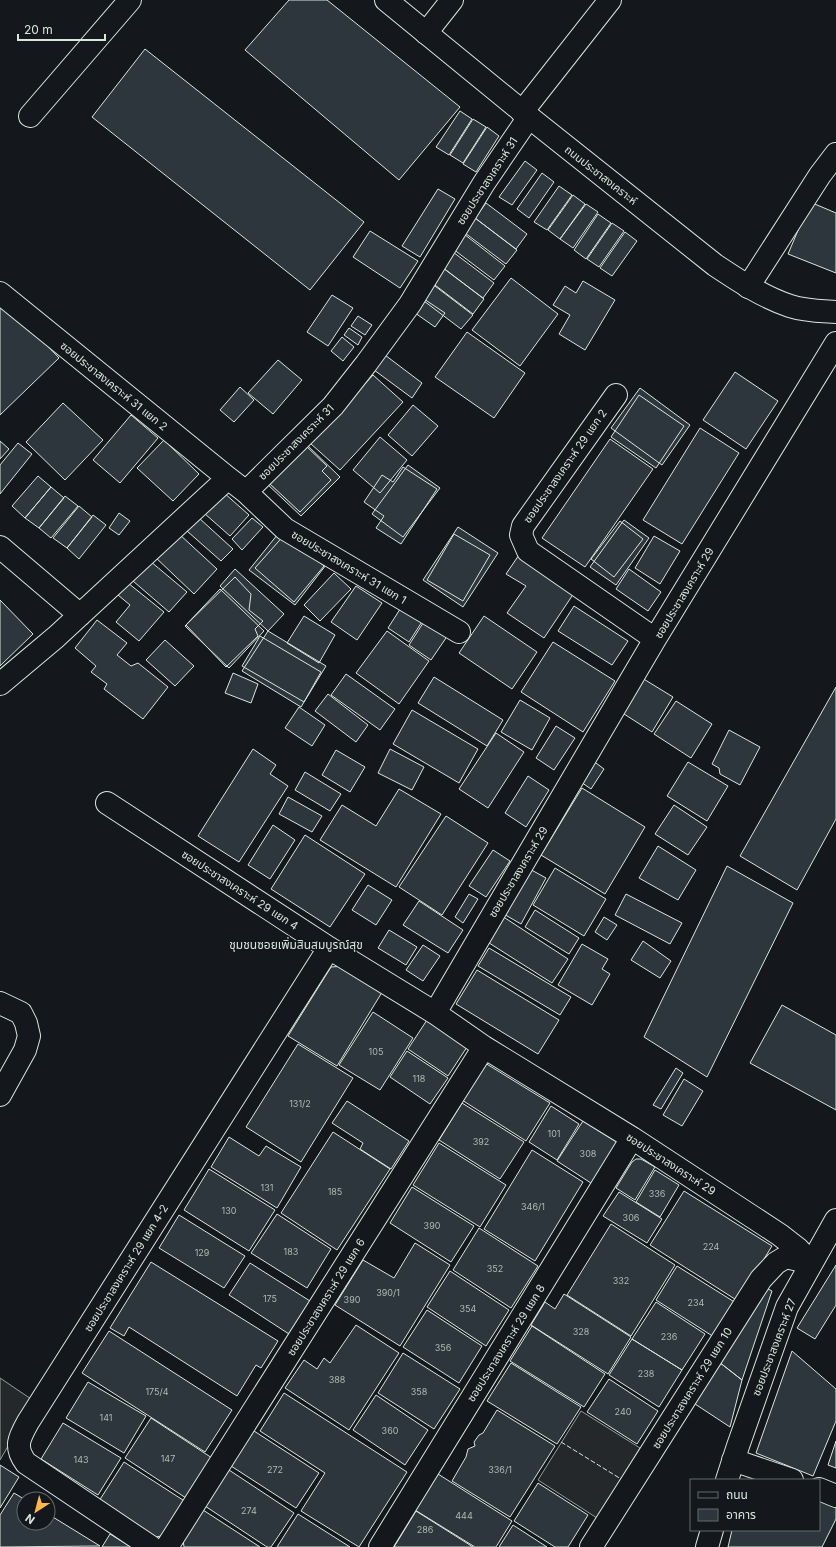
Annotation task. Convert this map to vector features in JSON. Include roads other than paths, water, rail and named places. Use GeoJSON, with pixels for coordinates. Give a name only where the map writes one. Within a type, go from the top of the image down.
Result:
{"type":"FeatureCollection","features":[{"type":"Feature","properties":{"kind":"street"},"geometry":{"type":"LineString","coordinates":[[30,116],[130,0]]}},
{"type":"Feature","properties":{"kind":"street","name":"ถนนประชาสงเคราะห์"},"geometry":{"type":"LineString","coordinates":[[386,0],[526,115],[715,265],[748,287],[770,299],[792,307],[836,312]]}},
{"type":"Feature","properties":{"kind":"street"},"geometry":{"type":"LineString","coordinates":[[426,33],[452,0]]}},
{"type":"Feature","properties":{"kind":"street","name":"ซอยประชาสงเคราะห์ 31"},"geometry":{"type":"LineString","coordinates":[[246,492],[333,406],[366,364],[410,304],[526,115],[610,0]]}},
{"type":"Feature","properties":{"kind":"street"},"geometry":{"type":"LineString","coordinates":[[748,287],[820,175],[836,154]]}},
{"type":"Feature","properties":{"kind":"street","name":"ซอยประชาสงเคราะห์ 31 แยก 2"},"geometry":{"type":"LineString","coordinates":[[0,293],[228,478]]}},
{"type":"Feature","properties":{"kind":"street","name":"ซอยประชาสงเคราะห์ 29"},"geometry":{"type":"LineString","coordinates":[[811,1263],[798,1249],[780,1236],[632,1138],[484,1047],[435,1013],[656,639],[836,343]]}},
{"type":"Feature","properties":{"kind":"street","name":"ซอยประชาสงเคราะห์ 29 แยก 2"},"geometry":{"type":"LineString","coordinates":[[616,395],[523,526],[521,535],[528,551],[656,639]]}},
{"type":"Feature","properties":{"kind":"street"},"geometry":{"type":"LineString","coordinates":[[0,684],[56,637],[228,478],[246,492]]}},
{"type":"Feature","properties":{"kind":"street","name":"ซอยประชาสงเคราะห์ 31 แยก 1"},"geometry":{"type":"LineString","coordinates":[[246,492],[285,529],[459,632]]}},
{"type":"Feature","properties":{"kind":"street"},"geometry":{"type":"LineString","coordinates":[[0,547],[80,615]]}},
{"type":"Feature","properties":{"kind":"street","name":"ซอยประชาสงเคราะห์ 29 แยก 4"},"geometry":{"type":"LineString","coordinates":[[107,803],[329,948],[435,1013]]}},
{"type":"Feature","properties":{"kind":"street","name":"ซอยประชาสงเคราะห์ 29 แยก 4-2"},"geometry":{"type":"LineString","coordinates":[[151,1547],[26,1463],[20,1455],[19,1439],[329,948]]}},
{"type":"Feature","properties":{"kind":"street"},"geometry":{"type":"LineString","coordinates":[[0,1002],[21,1012],[26,1023],[29,1036],[25,1050],[0,1095]]}},
{"type":"Feature","properties":{"kind":"street","name":"ซอยประชาสงเคราะห์ 29 แยก 6"},"geometry":{"type":"LineString","coordinates":[[167,1547],[484,1047]]}},
{"type":"Feature","properties":{"kind":"street","name":"ซอยประชาสงเคราะห์ 29 แยก 8"},"geometry":{"type":"LineString","coordinates":[[380,1547],[632,1138]]}},
{"type":"Feature","properties":{"kind":"street","name":"ซอยประชาสงเคราะห์ 27"},"geometry":{"type":"LineString","coordinates":[[730,1470],[787,1307],[836,1220]]}},
{"type":"Feature","properties":{"kind":"street","name":"ซอยประชาสงเคราะห์ 29 แยก 10"},"geometry":{"type":"LineString","coordinates":[[591,1547],[761,1279],[776,1263],[786,1257],[811,1263]]}},
{"type":"Feature","properties":{"kind":"street"},"geometry":{"type":"LineString","coordinates":[[730,1470],[786,1479]]}},
{"type":"Feature","properties":{"kind":"street"},"geometry":{"type":"LineString","coordinates":[[820,1489],[836,1496]]}},
{"type":"Feature","properties":{"kind":"street"},"geometry":{"type":"LineString","coordinates":[[707,1547],[712,1531]]}},
{"type":"Feature","properties":{"kind":"district","name":"ชุมชนซอยเพิ่มสินสมบูรณ์สุข"},"geometry":{"type":"Point","coordinates":[296,944]}}]}
